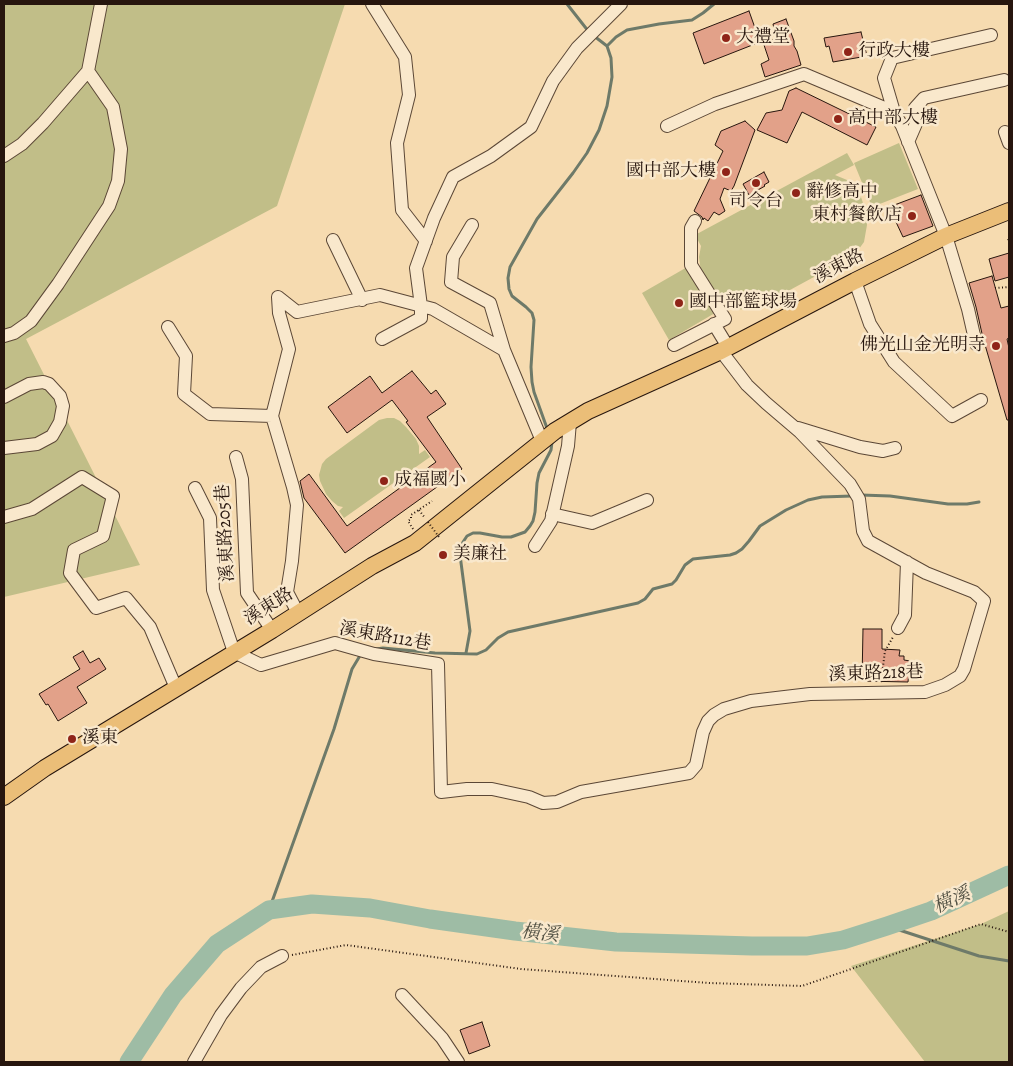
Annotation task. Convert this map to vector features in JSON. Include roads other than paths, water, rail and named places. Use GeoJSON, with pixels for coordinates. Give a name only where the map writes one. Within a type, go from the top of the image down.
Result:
{"type":"FeatureCollection","features":[{"type":"Feature","properties":{"kind":"main road","name":"溪東路"},"geometry":{"type":"LineString","coordinates":[[4,797],[45,768],[272,630],[372,566],[415,543],[548,437],[588,411],[724,349],[946,236],[1009,211]]}},
{"type":"Feature","properties":{"kind":"street"},"geometry":{"type":"LineString","coordinates":[[4,156],[22,144],[43,123],[88,71],[102,4]]}},
{"type":"Feature","properties":{"kind":"street"},"geometry":{"type":"LineString","coordinates":[[372,4],[405,57],[409,95],[397,143],[402,210],[426,241]]}},
{"type":"Feature","properties":{"kind":"street"},"geometry":{"type":"LineString","coordinates":[[382,339],[422,318],[416,268],[434,218],[452,177],[491,156],[530,127],[553,81],[577,48],[621,4]]}},
{"type":"Feature","properties":{"kind":"street"},"geometry":{"type":"LineString","coordinates":[[976,344],[968,309],[946,236],[896,115],[884,78],[892,58],[991,35]]}},
{"type":"Feature","properties":{"kind":"street"},"geometry":{"type":"LineString","coordinates":[[4,336],[14,333],[31,321],[58,284],[109,206],[118,181],[121,149],[113,107],[88,71]]}},
{"type":"Feature","properties":{"kind":"street"},"geometry":{"type":"LineString","coordinates":[[667,126],[715,104],[804,74],[896,115]]}},
{"type":"Feature","properties":{"kind":"street"},"geometry":{"type":"LineString","coordinates":[[908,142],[918,119],[915,108],[924,98],[1004,80]]}},
{"type":"Feature","properties":{"kind":"street"},"geometry":{"type":"LineString","coordinates":[[674,345],[725,319],[692,265],[690,228],[695,221]]}},
{"type":"Feature","properties":{"kind":"street"},"geometry":{"type":"LineString","coordinates":[[472,225],[453,257],[451,282],[490,303],[504,350],[548,437]]}},
{"type":"Feature","properties":{"kind":"street"},"geometry":{"type":"LineString","coordinates":[[333,240],[362,300]]}},
{"type":"Feature","properties":{"kind":"street"},"geometry":{"type":"LineString","coordinates":[[855,281],[870,324],[894,362],[952,416],[981,400]]}},
{"type":"Feature","properties":{"kind":"street"},"geometry":{"type":"LineString","coordinates":[[298,613],[287,592],[297,506],[272,416],[289,349],[279,313],[278,297],[297,312],[380,295],[433,309],[504,350]]}},
{"type":"Feature","properties":{"kind":"street","name":"溪東路218巷"},"geometry":{"type":"LineString","coordinates":[[441,792],[492,789],[543,803],[557,802],[581,792],[689,773],[696,765],[703,732],[708,721],[724,709],[751,700],[810,694],[925,692],[945,685],[960,676],[964,669],[984,601],[974,592],[926,572],[868,541],[863,531],[857,496],[845,479],[795,428],[747,385],[724,349],[714,324]]}},
{"type":"Feature","properties":{"kind":"street"},"geometry":{"type":"LineString","coordinates":[[168,327],[186,356],[184,394],[210,414],[272,416]]}},
{"type":"Feature","properties":{"kind":"street"},"geometry":{"type":"LineString","coordinates":[[4,397],[29,384],[43,382],[49,384],[60,396],[63,406],[60,422],[52,436],[37,444],[4,448]]}},
{"type":"Feature","properties":{"kind":"street"},"geometry":{"type":"LineString","coordinates":[[534,546],[551,520],[568,446],[570,422]]}},
{"type":"Feature","properties":{"kind":"street"},"geometry":{"type":"LineString","coordinates":[[795,428],[860,447],[883,451],[895,448]]}},
{"type":"Feature","properties":{"kind":"street","name":"溪東路205巷"},"geometry":{"type":"LineString","coordinates":[[236,457],[242,479],[247,593],[272,630]]}},
{"type":"Feature","properties":{"kind":"street"},"geometry":{"type":"LineString","coordinates":[[4,517],[32,509],[82,476],[113,496],[103,536],[74,550],[70,573],[96,608],[126,598],[150,627],[176,688]]}},
{"type":"Feature","properties":{"kind":"street"},"geometry":{"type":"LineString","coordinates":[[195,488],[210,518],[213,590],[234,652]]}},
{"type":"Feature","properties":{"kind":"street"},"geometry":{"type":"LineString","coordinates":[[552,514],[592,523],[647,500]]}},
{"type":"Feature","properties":{"kind":"street"},"geometry":{"type":"LineString","coordinates":[[898,628],[905,615],[907,562]]}},
{"type":"Feature","properties":{"kind":"street","name":"溪東路112巷"},"geometry":{"type":"LineString","coordinates":[[234,652],[261,665],[335,643],[374,654],[438,664],[441,792]]}},
{"type":"Feature","properties":{"kind":"street"},"geometry":{"type":"LineString","coordinates":[[194,1062],[221,1015],[240,988],[261,967],[282,956]]}},
{"type":"Feature","properties":{"kind":"street"},"geometry":{"type":"LineString","coordinates":[[402,995],[442,1038],[458,1062]]}},
{"type":"Feature","properties":{"kind":"waterway"},"geometry":{"type":"LineString","coordinates":[[567,4],[589,32]]}},
{"type":"Feature","properties":{"kind":"waterway"},"geometry":{"type":"LineString","coordinates":[[607,46],[627,30],[692,20],[714,4]]}},
{"type":"Feature","properties":{"kind":"waterway"},"geometry":{"type":"LineString","coordinates":[[548,431],[532,382],[534,320],[532,313],[512,296],[508,278],[510,267],[537,219],[587,153],[599,130],[607,106],[612,77],[611,58],[607,46],[594,36]]}},
{"type":"Feature","properties":{"kind":"waterway"},"geometry":{"type":"LineString","coordinates":[[466,653],[470,631],[460,555],[463,542],[467,536],[473,533],[511,537],[525,532],[533,521],[539,473],[551,450],[552,442]]}},
{"type":"Feature","properties":{"kind":"waterway"},"geometry":{"type":"LineString","coordinates":[[861,495],[890,496],[948,504],[979,502]]}},
{"type":"Feature","properties":{"kind":"waterway"},"geometry":{"type":"LineString","coordinates":[[376,649],[477,654],[486,650],[498,638],[508,632],[638,603],[645,599],[653,589],[672,584],[685,565],[693,559],[736,553],[742,549],[760,526],[786,510],[808,500],[822,497],[852,496]]}},
{"type":"Feature","properties":{"kind":"waterway"},"geometry":{"type":"LineString","coordinates":[[269,910],[334,729],[352,669],[361,654]]}},
{"type":"Feature","properties":{"kind":"waterway","name":"橫溪"},"geometry":{"type":"LineString","coordinates":[[129,1062],[173,995],[217,944],[269,910],[312,904],[370,908],[515,931],[616,942],[807,946],[843,940],[931,911],[1009,875]]}},
{"type":"Feature","properties":{"kind":"waterway"},"geometry":{"type":"LineString","coordinates":[[887,926],[979,956],[1009,961]]}},
{"type":"Feature","properties":{"kind":"place","name":"大禮堂"},"geometry":{"type":"Point","coordinates":[726,38]}},
{"type":"Feature","properties":{"kind":"place","name":"行政大樓"},"geometry":{"type":"Point","coordinates":[848,52]}},
{"type":"Feature","properties":{"kind":"place","name":"高中部大樓"},"geometry":{"type":"Point","coordinates":[838,119]}},
{"type":"Feature","properties":{"kind":"place","name":"國中部大樓"},"geometry":{"type":"Point","coordinates":[726,172]}},
{"type":"Feature","properties":{"kind":"place","name":"司令台"},"geometry":{"type":"Point","coordinates":[756,183]}},
{"type":"Feature","properties":{"kind":"place","name":"辭修高中"},"geometry":{"type":"Point","coordinates":[796,193]}},
{"type":"Feature","properties":{"kind":"place","name":"東村餐飲店"},"geometry":{"type":"Point","coordinates":[912,216]}},
{"type":"Feature","properties":{"kind":"place","name":"國中部籃球場"},"geometry":{"type":"Point","coordinates":[679,303]}},
{"type":"Feature","properties":{"kind":"place","name":"佛光山金光明寺"},"geometry":{"type":"Point","coordinates":[996,346]}},
{"type":"Feature","properties":{"kind":"place","name":"成福國小"},"geometry":{"type":"Point","coordinates":[384,481]}},
{"type":"Feature","properties":{"kind":"place","name":"美廉社"},"geometry":{"type":"Point","coordinates":[443,555]}},
{"type":"Feature","properties":{"kind":"place","name":"溪東"},"geometry":{"type":"Point","coordinates":[72,739]}}]}
